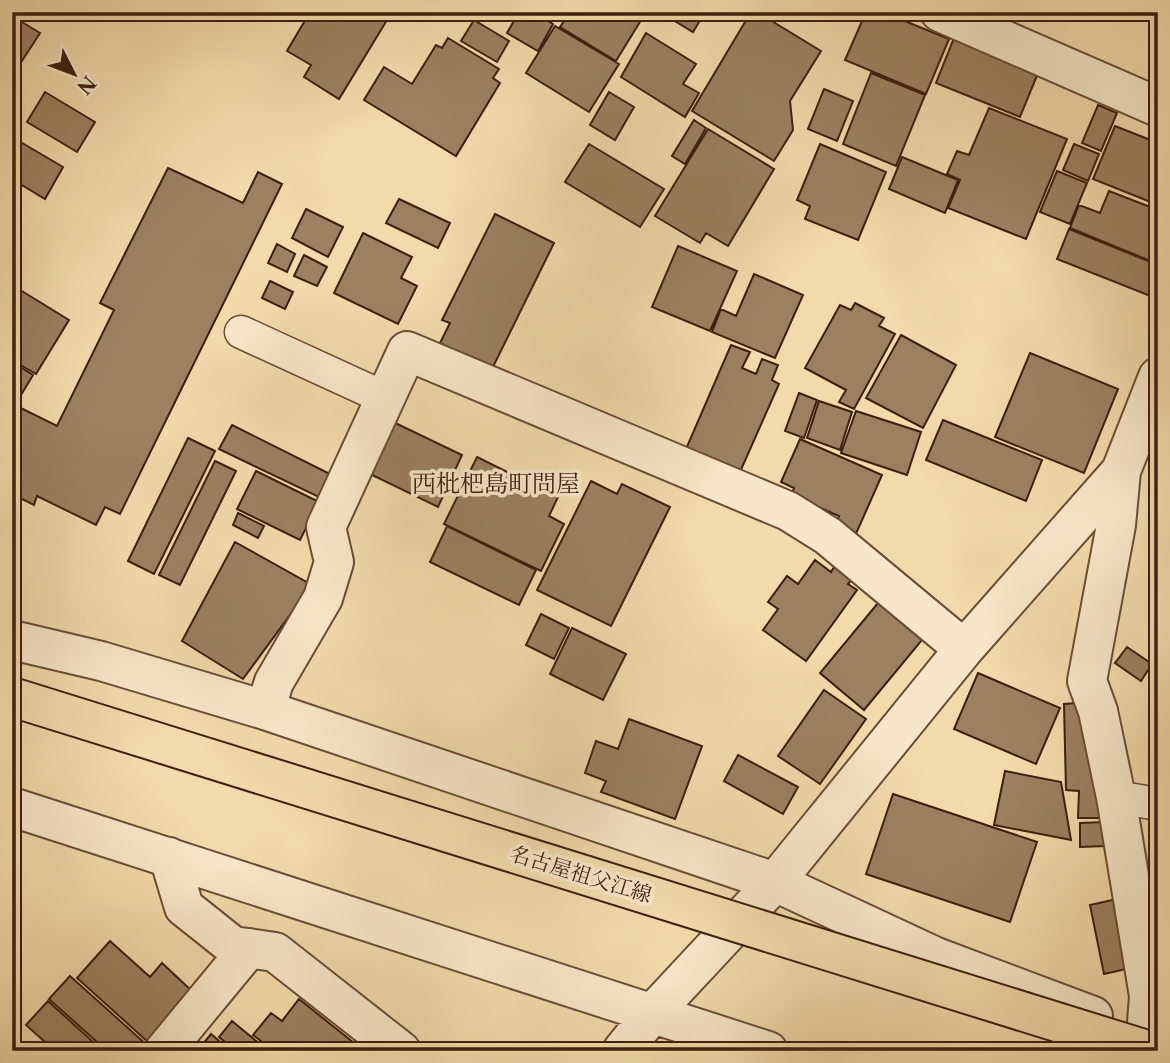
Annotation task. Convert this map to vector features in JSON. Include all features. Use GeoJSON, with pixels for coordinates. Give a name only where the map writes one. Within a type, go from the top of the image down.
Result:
{"type":"FeatureCollection","features":[{"type":"Feature","properties":{"kind":"main road","name":"名古屋祖父江線"},"geometry":{"type":"LineString","coordinates":[[12,697],[1151,1042]]}},
{"type":"Feature","properties":{"kind":"street"},"geometry":{"type":"LineString","coordinates":[[940,12],[1158,107]]}},
{"type":"Feature","properties":{"kind":"street"},"geometry":{"type":"LineString","coordinates":[[265,710],[274,682],[323,598],[334,562],[326,527],[407,351],[777,507],[828,536],[964,649]]}},
{"type":"Feature","properties":{"kind":"street"},"geometry":{"type":"LineString","coordinates":[[12,640],[101,661],[265,710],[775,882],[936,957],[1151,1042],[1149,996],[1116,797],[1098,711],[1087,681],[1116,525],[1121,471],[1158,377]]}},
{"type":"Feature","properties":{"kind":"street"},"geometry":{"type":"LineString","coordinates":[[622,1051],[651,1015],[775,882],[964,649],[1121,471]]}},
{"type":"Feature","properties":{"kind":"street"},"geometry":{"type":"LineString","coordinates":[[12,807],[768,1051]]}},
{"type":"Feature","properties":{"kind":"street"},"geometry":{"type":"LineString","coordinates":[[169,858],[184,907],[233,946],[275,951],[401,1051]]}},
{"type":"Feature","properties":{"kind":"street"},"geometry":{"type":"LineString","coordinates":[[164,1051],[249,948]]}},
{"type":"Feature","properties":{"kind":"lane"},"geometry":{"type":"LineString","coordinates":[[241,332],[385,398]]}},
{"type":"Feature","properties":{"kind":"lane"},"geometry":{"type":"LineString","coordinates":[[1116,797],[1158,804]]}},
{"type":"Feature","properties":{"kind":"building"},"geometry":{"type":"Polygon","coordinates":[[[310,12],[385,12],[390,15],[339,99],[304,77],[311,65],[287,51],[310,12]]]}},
{"type":"Feature","properties":{"kind":"building"},"geometry":{"type":"Polygon","coordinates":[[[519,12],[533,12],[553,24],[538,51],[507,33],[519,12]]]}},
{"type":"Feature","properties":{"kind":"building"},"geometry":{"type":"Polygon","coordinates":[[[570,12],[646,12],[616,61],[560,27],[570,12]]]}},
{"type":"Feature","properties":{"kind":"building"},"geometry":{"type":"Polygon","coordinates":[[[660,12],[705,12],[693,32],[660,12]]]}},
{"type":"Feature","properties":{"kind":"building"},"geometry":{"type":"Polygon","coordinates":[[[751,12],[757,12],[821,51],[790,101],[793,130],[774,161],[692,111],[751,12]]]}},
{"type":"Feature","properties":{"kind":"building"},"geometry":{"type":"Polygon","coordinates":[[[866,12],[883,12],[949,39],[926,94],[845,60],[866,12]]]}},
{"type":"Feature","properties":{"kind":"building"},"geometry":{"type":"Polygon","coordinates":[[[12,16],[40,33],[20,64],[12,60],[12,16]]]}},
{"type":"Feature","properties":{"kind":"building"},"geometry":{"type":"Polygon","coordinates":[[[474,20],[509,41],[497,62],[461,41],[474,20]]]}},
{"type":"Feature","properties":{"kind":"building"},"geometry":{"type":"Polygon","coordinates":[[[555,26],[619,64],[589,112],[526,73],[555,26]]]}},
{"type":"Feature","properties":{"kind":"building"},"geometry":{"type":"Polygon","coordinates":[[[646,33],[696,64],[683,84],[699,93],[685,117],[621,77],[646,33]]]}},
{"type":"Feature","properties":{"kind":"building"},"geometry":{"type":"Polygon","coordinates":[[[448,38],[499,69],[493,78],[500,83],[456,156],[364,100],[384,67],[412,84],[436,45],[442,48],[448,38]]]}},
{"type":"Feature","properties":{"kind":"building"},"geometry":{"type":"Polygon","coordinates":[[[954,38],[1038,73],[1020,117],[936,83],[954,38]]]}},
{"type":"Feature","properties":{"kind":"building"},"geometry":{"type":"Polygon","coordinates":[[[871,73],[925,95],[896,166],[843,144],[871,73]]]}},
{"type":"Feature","properties":{"kind":"building"},"geometry":{"type":"Polygon","coordinates":[[[824,89],[853,101],[837,141],[808,129],[824,89]]]}},
{"type":"Feature","properties":{"kind":"building"},"geometry":{"type":"Polygon","coordinates":[[[45,92],[95,122],[77,152],[27,122],[45,92]]]}},
{"type":"Feature","properties":{"kind":"building"},"geometry":{"type":"Polygon","coordinates":[[[609,92],[634,107],[615,140],[590,125],[609,92]]]}},
{"type":"Feature","properties":{"kind":"building"},"geometry":{"type":"Polygon","coordinates":[[[1098,105],[1117,113],[1101,151],[1082,143],[1098,105]]]}},
{"type":"Feature","properties":{"kind":"building"},"geometry":{"type":"Polygon","coordinates":[[[989,108],[1067,139],[1026,239],[948,208],[960,180],[947,174],[957,151],[969,155],[989,108]]]}},
{"type":"Feature","properties":{"kind":"building"},"geometry":{"type":"Polygon","coordinates":[[[694,120],[706,128],[685,164],[672,156],[694,120]]]}},
{"type":"Feature","properties":{"kind":"building"},"geometry":{"type":"Polygon","coordinates":[[[1115,126],[1158,143],[1158,205],[1093,179],[1115,126]]]}},
{"type":"Feature","properties":{"kind":"building"},"geometry":{"type":"Polygon","coordinates":[[[708,129],[774,169],[728,246],[706,233],[700,243],[655,216],[708,129]]]}},
{"type":"Feature","properties":{"kind":"building"},"geometry":{"type":"Polygon","coordinates":[[[12,137],[63,167],[45,199],[12,179],[12,137]]]}},
{"type":"Feature","properties":{"kind":"building"},"geometry":{"type":"Polygon","coordinates":[[[589,144],[664,189],[640,227],[565,182],[589,144]]]}},
{"type":"Feature","properties":{"kind":"building"},"geometry":{"type":"Polygon","coordinates":[[[820,144],[886,172],[858,240],[805,219],[810,206],[797,200],[820,144]]]}},
{"type":"Feature","properties":{"kind":"building"},"geometry":{"type":"Polygon","coordinates":[[[1074,144],[1099,154],[1088,181],[1063,170],[1074,144]]]}},
{"type":"Feature","properties":{"kind":"building"},"geometry":{"type":"Polygon","coordinates":[[[902,157],[958,180],[945,213],[889,189],[902,157]]]}},
{"type":"Feature","properties":{"kind":"building"},"geometry":{"type":"Polygon","coordinates":[[[168,168],[243,203],[258,172],[282,184],[120,514],[105,507],[96,525],[37,496],[34,505],[12,494],[12,425],[21,408],[57,426],[114,310],[100,303],[168,168]]]}},
{"type":"Feature","properties":{"kind":"building"},"geometry":{"type":"Polygon","coordinates":[[[1057,171],[1087,183],[1070,224],[1040,212],[1057,171]]]}},
{"type":"Feature","properties":{"kind":"building"},"geometry":{"type":"Polygon","coordinates":[[[1109,191],[1158,210],[1158,264],[1070,228],[1079,205],[1100,213],[1109,191]]]}},
{"type":"Feature","properties":{"kind":"building"},"geometry":{"type":"Polygon","coordinates":[[[399,199],[450,223],[438,248],[386,223],[399,199]]]}},
{"type":"Feature","properties":{"kind":"building"},"geometry":{"type":"Polygon","coordinates":[[[306,209],[343,227],[328,257],[292,238],[306,209]]]}},
{"type":"Feature","properties":{"kind":"building"},"geometry":{"type":"Polygon","coordinates":[[[495,214],[554,243],[492,369],[440,343],[450,323],[442,320],[495,214]]]}},
{"type":"Feature","properties":{"kind":"building"},"geometry":{"type":"Polygon","coordinates":[[[1069,229],[1158,265],[1158,299],[1057,259],[1069,229]]]}},
{"type":"Feature","properties":{"kind":"building"},"geometry":{"type":"Polygon","coordinates":[[[363,233],[412,257],[401,278],[417,286],[398,324],[334,293],[363,233]]]}},
{"type":"Feature","properties":{"kind":"building"},"geometry":{"type":"Polygon","coordinates":[[[277,244],[295,254],[287,272],[268,263],[277,244]]]}},
{"type":"Feature","properties":{"kind":"building"},"geometry":{"type":"Polygon","coordinates":[[[678,246],[737,271],[710,331],[652,307],[678,246]]]}},
{"type":"Feature","properties":{"kind":"building"},"geometry":{"type":"Polygon","coordinates":[[[304,255],[327,267],[317,286],[294,276],[304,255]]]}},
{"type":"Feature","properties":{"kind":"building"},"geometry":{"type":"Polygon","coordinates":[[[754,274],[803,295],[775,358],[712,332],[721,309],[736,316],[754,274]]]}},
{"type":"Feature","properties":{"kind":"building"},"geometry":{"type":"Polygon","coordinates":[[[270,281],[293,292],[285,309],[262,298],[270,281]]]}},
{"type":"Feature","properties":{"kind":"building"},"geometry":{"type":"Polygon","coordinates":[[[12,285],[69,320],[36,374],[12,360],[12,285]]]}},
{"type":"Feature","properties":{"kind":"building"},"geometry":{"type":"Polygon","coordinates":[[[855,303],[884,318],[879,326],[895,334],[854,409],[839,402],[846,390],[805,368],[840,305],[851,310],[855,303]]]}},
{"type":"Feature","properties":{"kind":"building"},"geometry":{"type":"Polygon","coordinates":[[[901,335],[956,365],[923,428],[866,398],[901,335]]]}},
{"type":"Feature","properties":{"kind":"building"},"geometry":{"type":"Polygon","coordinates":[[[731,345],[750,352],[742,368],[756,374],[762,359],[778,365],[772,380],[779,384],[740,472],[686,449],[731,345]]]}},
{"type":"Feature","properties":{"kind":"building"},"geometry":{"type":"Polygon","coordinates":[[[1030,353],[1118,389],[1084,473],[995,437],[1030,353]]]}},
{"type":"Feature","properties":{"kind":"building"},"geometry":{"type":"Polygon","coordinates":[[[12,362],[33,375],[12,410],[12,362]]]}},
{"type":"Feature","properties":{"kind":"building"},"geometry":{"type":"Polygon","coordinates":[[[799,393],[817,400],[804,438],[785,431],[799,393]]]}},
{"type":"Feature","properties":{"kind":"building"},"geometry":{"type":"Polygon","coordinates":[[[819,401],[852,412],[840,450],[807,438],[819,401]]]}},
{"type":"Feature","properties":{"kind":"building"},"geometry":{"type":"Polygon","coordinates":[[[856,411],[921,432],[907,475],[841,453],[856,411]]]}},
{"type":"Feature","properties":{"kind":"building"},"geometry":{"type":"Polygon","coordinates":[[[943,420],[1042,460],[1026,501],[926,460],[943,420]]]}},
{"type":"Feature","properties":{"kind":"building"},"geometry":{"type":"Polygon","coordinates":[[[391,421],[462,455],[438,507],[366,472],[391,421]]]}},
{"type":"Feature","properties":{"kind":"building"},"geometry":{"type":"Polygon","coordinates":[[[232,425],[332,475],[321,498],[219,449],[232,425]]]}},
{"type":"Feature","properties":{"kind":"building"},"geometry":{"type":"Polygon","coordinates":[[[188,438],[215,451],[154,574],[128,561],[188,438]]]}},
{"type":"Feature","properties":{"kind":"building"},"geometry":{"type":"Polygon","coordinates":[[[800,439],[882,475],[855,536],[834,527],[839,516],[791,495],[794,488],[781,482],[800,439]]]}},
{"type":"Feature","properties":{"kind":"building"},"geometry":{"type":"Polygon","coordinates":[[[477,457],[558,497],[549,516],[564,524],[541,571],[444,524],[477,457]]]}},
{"type":"Feature","properties":{"kind":"building"},"geometry":{"type":"Polygon","coordinates":[[[215,461],[236,471],[180,585],[159,575],[215,461]]]}},
{"type":"Feature","properties":{"kind":"building"},"geometry":{"type":"Polygon","coordinates":[[[256,471],[319,502],[300,540],[237,509],[256,471]]]}},
{"type":"Feature","properties":{"kind":"building"},"geometry":{"type":"Polygon","coordinates":[[[591,481],[617,494],[622,484],[670,507],[611,626],[537,590],[591,481]]]}},
{"type":"Feature","properties":{"kind":"building"},"geometry":{"type":"Polygon","coordinates":[[[238,513],[264,526],[258,538],[233,525],[238,513]]]}},
{"type":"Feature","properties":{"kind":"building"},"geometry":{"type":"Polygon","coordinates":[[[447,526],[536,570],[519,605],[430,562],[447,526]]]}},
{"type":"Feature","properties":{"kind":"building"},"geometry":{"type":"Polygon","coordinates":[[[235,542],[312,585],[243,679],[182,641],[235,542]]]}},
{"type":"Feature","properties":{"kind":"building"},"geometry":{"type":"Polygon","coordinates":[[[815,560],[831,572],[836,564],[854,577],[848,584],[857,590],[806,661],[763,630],[778,609],[768,602],[787,576],[798,584],[815,560]]]}},
{"type":"Feature","properties":{"kind":"building"},"geometry":{"type":"Polygon","coordinates":[[[878,603],[922,640],[864,710],[820,673],[878,603]]]}},
{"type":"Feature","properties":{"kind":"building"},"geometry":{"type":"Polygon","coordinates":[[[541,614],[569,628],[554,659],[526,645],[541,614]]]}},
{"type":"Feature","properties":{"kind":"building"},"geometry":{"type":"Polygon","coordinates":[[[572,628],[626,654],[603,700],[550,674],[572,628]]]}},
{"type":"Feature","properties":{"kind":"building"},"geometry":{"type":"Polygon","coordinates":[[[1127,647],[1152,664],[1141,681],[1115,663],[1127,647]]]}},
{"type":"Feature","properties":{"kind":"building"},"geometry":{"type":"Polygon","coordinates":[[[978,673],[1060,708],[1036,764],[954,729],[978,673]]]}},
{"type":"Feature","properties":{"kind":"building"},"geometry":{"type":"Polygon","coordinates":[[[824,690],[866,719],[820,784],[778,756],[824,690]]]}},
{"type":"Feature","properties":{"kind":"building"},"geometry":{"type":"Polygon","coordinates":[[[1077,703],[1103,818],[1078,818],[1079,791],[1066,790],[1064,704],[1077,703]]]}},
{"type":"Feature","properties":{"kind":"building"},"geometry":{"type":"Polygon","coordinates":[[[629,719],[702,746],[675,819],[601,792],[606,781],[585,773],[596,741],[618,749],[629,719]]]}},
{"type":"Feature","properties":{"kind":"building"},"geometry":{"type":"Polygon","coordinates":[[[738,755],[798,787],[783,814],[724,781],[738,755]]]}},
{"type":"Feature","properties":{"kind":"building"},"geometry":{"type":"Polygon","coordinates":[[[1005,771],[1061,782],[1071,840],[994,825],[1005,771]]]}},
{"type":"Feature","properties":{"kind":"building"},"geometry":{"type":"Polygon","coordinates":[[[893,794],[1037,842],[1010,922],[866,874],[893,794]]]}},
{"type":"Feature","properties":{"kind":"building"},"geometry":{"type":"Polygon","coordinates":[[[1105,822],[1106,846],[1080,847],[1080,823],[1105,822]]]}},
{"type":"Feature","properties":{"kind":"building"},"geometry":{"type":"Polygon","coordinates":[[[1117,899],[1131,968],[1104,974],[1090,905],[1117,899]]]}},
{"type":"Feature","properties":{"kind":"building"},"geometry":{"type":"Polygon","coordinates":[[[110,941],[150,977],[162,963],[193,992],[148,1042],[77,978],[110,941]]]}},
{"type":"Feature","properties":{"kind":"building"},"geometry":{"type":"Polygon","coordinates":[[[70,976],[148,1046],[144,1051],[107,1051],[49,999],[70,976]]]}},
{"type":"Feature","properties":{"kind":"building"},"geometry":{"type":"Polygon","coordinates":[[[299,999],[364,1051],[274,1051],[253,1035],[271,1013],[282,1021],[299,999]]]}},
{"type":"Feature","properties":{"kind":"building"},"geometry":{"type":"Polygon","coordinates":[[[48,1001],[103,1051],[55,1051],[26,1025],[48,1001]]]}},
{"type":"Feature","properties":{"kind":"building"},"geometry":{"type":"Polygon","coordinates":[[[232,1021],[261,1045],[257,1051],[236,1051],[219,1037],[232,1021]]]}},
{"type":"Feature","properties":{"kind":"building"},"geometry":{"type":"Polygon","coordinates":[[[211,1034],[231,1051],[197,1051],[211,1034]]]}},
{"type":"Feature","properties":{"kind":"district","name":"西枇杷島町問屋"},"geometry":{"type":"Point","coordinates":[496,483]}}]}
